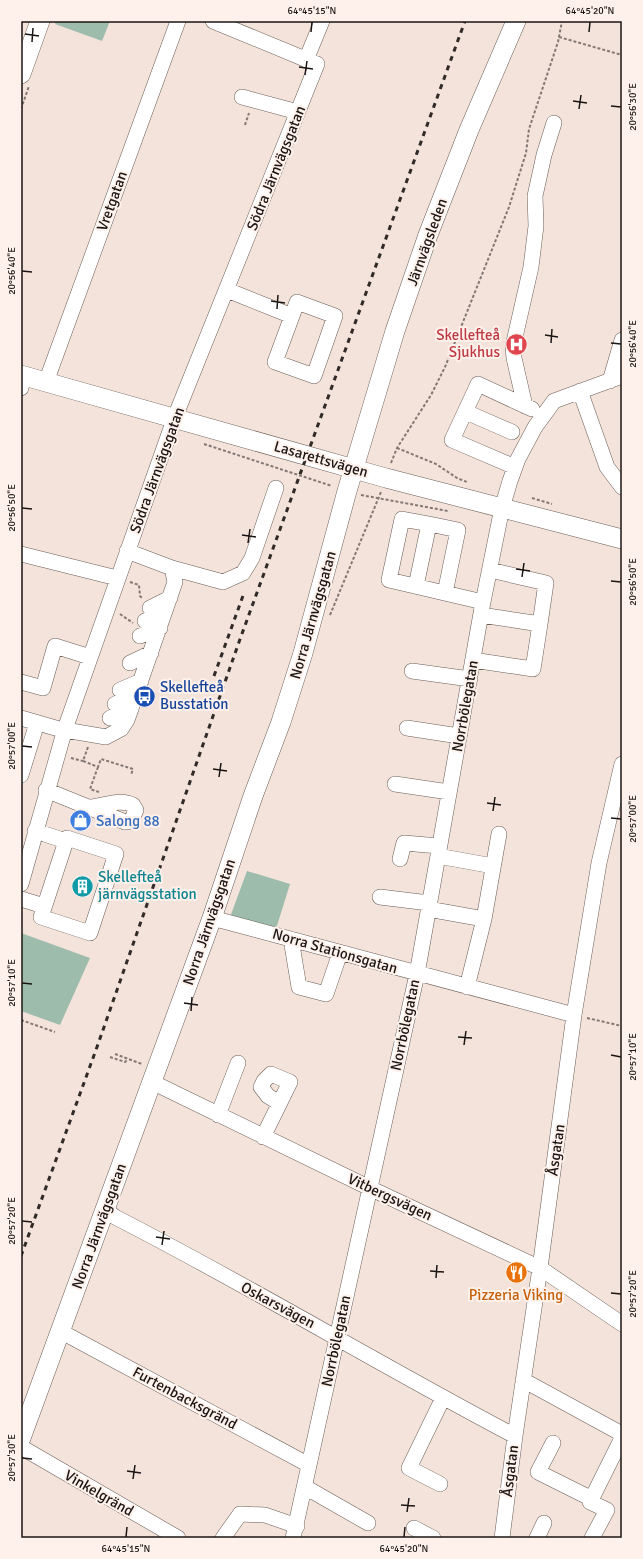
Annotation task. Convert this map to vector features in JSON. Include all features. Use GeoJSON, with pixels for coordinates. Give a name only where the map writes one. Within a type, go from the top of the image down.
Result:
{"type":"FeatureCollection","features":[{"type":"Feature","properties":{"kind":"main road"},"geometry":{"type":"LineString","coordinates":[[21,74],[40,21]]}},
{"type":"Feature","properties":{"kind":"main road","name":"Järnvägsleden"},"geometry":{"type":"LineString","coordinates":[[355,468],[395,331],[428,234],[469,130],[516,21]]}},
{"type":"Feature","properties":{"kind":"main road","name":"Lasarettsvägen"},"geometry":{"type":"LineString","coordinates":[[22,379],[46,382],[175,417],[386,478],[622,539]]}},
{"type":"Feature","properties":{"kind":"main road","name":"Norra Järnvägsgatan"},"geometry":{"type":"LineString","coordinates":[[21,1438],[212,918],[253,796],[281,722],[303,653],[355,468]]}},
{"type":"Feature","properties":{"kind":"street","name":"Vretgatan"},"geometry":{"type":"LineString","coordinates":[[46,382],[178,21]]}},
{"type":"Feature","properties":{"kind":"street"},"geometry":{"type":"LineString","coordinates":[[213,21],[312,62]]}},
{"type":"Feature","properties":{"kind":"street","name":"Södra Järnvägsgatan"},"geometry":{"type":"LineString","coordinates":[[22,876],[65,729],[127,551],[175,417],[298,112],[322,21]]}},
{"type":"Feature","properties":{"kind":"street"},"geometry":{"type":"LineString","coordinates":[[242,97],[298,112]]}},
{"type":"Feature","properties":{"kind":"street"},"geometry":{"type":"LineString","coordinates":[[525,406],[514,358],[513,346],[531,267],[536,226],[535,196],[544,155],[554,123]]}},
{"type":"Feature","properties":{"kind":"street"},"geometry":{"type":"LineString","coordinates":[[226,290],[292,316]]}},
{"type":"Feature","properties":{"kind":"street"},"geometry":{"type":"LineString","coordinates":[[297,302],[335,316],[314,376],[276,362],[292,316],[297,302]]}},
{"type":"Feature","properties":{"kind":"street"},"geometry":{"type":"LineString","coordinates":[[616,378],[622,340]]}},
{"type":"Feature","properties":{"kind":"street","name":"Norrbölegatan"},"geometry":{"type":"LineString","coordinates":[[295,1532],[416,974],[482,608],[502,508],[515,468],[543,414],[554,400],[616,378]]}},
{"type":"Feature","properties":{"kind":"street"},"geometry":{"type":"LineString","coordinates":[[515,468],[452,440],[478,384],[543,414]]}},
{"type":"Feature","properties":{"kind":"street"},"geometry":{"type":"LineString","coordinates":[[580,391],[607,467],[622,487]]}},
{"type":"Feature","properties":{"kind":"street"},"geometry":{"type":"LineString","coordinates":[[466,412],[512,432]]}},
{"type":"Feature","properties":{"kind":"street"},"geometry":{"type":"LineString","coordinates":[[127,551],[172,568],[223,582],[243,573],[252,558],[276,488]]}},
{"type":"Feature","properties":{"kind":"street"},"geometry":{"type":"LineString","coordinates":[[445,593],[458,530],[402,519],[389,580],[445,593],[482,608],[540,624]]}},
{"type":"Feature","properties":{"kind":"street"},"geometry":{"type":"LineString","coordinates":[[416,586],[429,524]]}},
{"type":"Feature","properties":{"kind":"street"},"geometry":{"type":"LineString","coordinates":[[21,554],[118,578]]}},
{"type":"Feature","properties":{"kind":"street"},"geometry":{"type":"LineString","coordinates":[[136,694],[111,709],[106,737],[121,729],[136,694],[176,582],[172,568]]}},
{"type":"Feature","properties":{"kind":"street"},"geometry":{"type":"LineString","coordinates":[[473,660],[534,669],[546,583],[490,570]]}},
{"type":"Feature","properties":{"kind":"street"},"geometry":{"type":"LineString","coordinates":[[155,641],[143,623],[168,605]]}},
{"type":"Feature","properties":{"kind":"street"},"geometry":{"type":"LineString","coordinates":[[132,657],[155,641]]}},
{"type":"Feature","properties":{"kind":"street"},"geometry":{"type":"LineString","coordinates":[[21,682],[43,688],[55,646],[90,657]]}},
{"type":"Feature","properties":{"kind":"street"},"geometry":{"type":"LineString","coordinates":[[412,671],[470,679]]}},
{"type":"Feature","properties":{"kind":"street"},"geometry":{"type":"LineString","coordinates":[[21,718],[65,729],[111,709],[136,694]]}},
{"type":"Feature","properties":{"kind":"street"},"geometry":{"type":"LineString","coordinates":[[21,776],[37,723]]}},
{"type":"Feature","properties":{"kind":"street"},"geometry":{"type":"LineString","coordinates":[[406,728],[459,736]]}},
{"type":"Feature","properties":{"kind":"street","name":"Åsgatan"},"geometry":{"type":"LineString","coordinates":[[502,1538],[574,1015],[599,863],[622,764]]}},
{"type":"Feature","properties":{"kind":"street"},"geometry":{"type":"LineString","coordinates":[[395,784],[449,792]]}},
{"type":"Feature","properties":{"kind":"street"},"geometry":{"type":"LineString","coordinates":[[46,790],[125,822],[131,821],[136,810],[133,805],[122,801],[106,806],[91,807]]}},
{"type":"Feature","properties":{"kind":"street"},"geometry":{"type":"LineString","coordinates":[[35,831],[66,841]]}},
{"type":"Feature","properties":{"kind":"street"},"geometry":{"type":"LineString","coordinates":[[467,987],[484,919],[499,834]]}},
{"type":"Feature","properties":{"kind":"street"},"geometry":{"type":"LineString","coordinates":[[67,838],[116,854],[90,933],[41,917],[44,906],[67,838]]}},
{"type":"Feature","properties":{"kind":"street"},"geometry":{"type":"LineString","coordinates":[[400,859],[404,842],[493,866]]}},
{"type":"Feature","properties":{"kind":"street"},"geometry":{"type":"LineString","coordinates":[[380,897],[429,906],[484,919]]}},
{"type":"Feature","properties":{"kind":"street"},"geometry":{"type":"LineString","coordinates":[[21,899],[44,906]]}},
{"type":"Feature","properties":{"kind":"street","name":"Norra Stationsgatan"},"geometry":{"type":"LineString","coordinates":[[212,918],[416,974],[574,1015]]}},
{"type":"Feature","properties":{"kind":"street"},"geometry":{"type":"LineString","coordinates":[[290,939],[299,987],[326,994],[340,952]]}},
{"type":"Feature","properties":{"kind":"street"},"geometry":{"type":"LineString","coordinates":[[218,1115],[238,1063]]}},
{"type":"Feature","properties":{"kind":"street","name":"Vitbergsvägen"},"geometry":{"type":"LineString","coordinates":[[152,1082],[370,1188],[540,1268],[622,1324]]}},
{"type":"Feature","properties":{"kind":"street"},"geometry":{"type":"LineString","coordinates":[[263,1136],[279,1103]]}},
{"type":"Feature","properties":{"kind":"street","name":"Oskarsvägen"},"geometry":{"type":"LineString","coordinates":[[105,1209],[115,1217],[337,1337],[444,1398],[515,1436]]}},
{"type":"Feature","properties":{"kind":"street","name":"Furtenbacksgränd"},"geometry":{"type":"LineString","coordinates":[[60,1331],[310,1464]]}},
{"type":"Feature","properties":{"kind":"street"},"geometry":{"type":"LineString","coordinates":[[523,1380],[622,1434]]}},
{"type":"Feature","properties":{"kind":"street"},"geometry":{"type":"LineString","coordinates":[[440,1484],[409,1468],[444,1398]]}},
{"type":"Feature","properties":{"kind":"street"},"geometry":{"type":"LineString","coordinates":[[592,1538],[607,1510],[590,1502],[622,1438]]}},
{"type":"Feature","properties":{"kind":"street"},"geometry":{"type":"LineString","coordinates":[[553,1443],[538,1472],[592,1499]]}},
{"type":"Feature","properties":{"kind":"street","name":"Vinkelgränd"},"geometry":{"type":"LineString","coordinates":[[21,1447],[178,1538]]}},
{"type":"Feature","properties":{"kind":"street"},"geometry":{"type":"LineString","coordinates":[[305,1487],[368,1523]]}},
{"type":"Feature","properties":{"kind":"street"},"geometry":{"type":"LineString","coordinates":[[223,1538],[240,1514],[265,1515],[295,1532]]}},
{"type":"Feature","properties":{"kind":"street"},"geometry":{"type":"LineString","coordinates":[[537,1538],[544,1523]]}},
{"type":"Feature","properties":{"kind":"street"},"geometry":{"type":"LineString","coordinates":[[414,1528],[433,1538]]}},
{"type":"Feature","properties":{"kind":"path"},"geometry":{"type":"LineString","coordinates":[[397,448],[431,395],[445,368],[489,257],[519,178],[526,153],[528,129],[559,37],[562,21]]}},
{"type":"Feature","properties":{"kind":"path"},"geometry":{"type":"LineString","coordinates":[[559,37],[622,55]]}},
{"type":"Feature","properties":{"kind":"path"},"geometry":{"type":"LineString","coordinates":[[108,606],[143,623]]}},
{"type":"Feature","properties":{"kind":"path"},"geometry":{"type":"LineString","coordinates":[[98,767],[83,760],[111,709]]}},
{"type":"Feature","properties":{"kind":"path"},"geometry":{"type":"LineString","coordinates":[[122,801],[90,789],[101,759],[133,770],[131,775]]}},
{"type":"Feature","properties":{"kind":"path"},"geometry":{"type":"LineString","coordinates":[[574,1015],[622,1026]]}},
{"type":"Feature","properties":{"kind":"path"},"geometry":{"type":"LineString","coordinates":[[21,1020],[54,1032]]}},
{"type":"Feature","properties":{"kind":"path"},"geometry":{"type":"LineString","coordinates":[[115,1054],[122,1057]]}},
{"type":"Feature","properties":{"kind":"path"},"geometry":{"type":"LineString","coordinates":[[110,1057],[125,1062],[128,1059]]}},
{"type":"Feature","properties":{"kind":"green space"},"geometry":{"type":"Polygon","coordinates":[[[56,21],[110,21],[102,41],[55,24],[56,21]]]}},
{"type":"Feature","properties":{"kind":"green space"},"geometry":{"type":"Polygon","coordinates":[[[247,871],[290,884],[275,932],[229,920],[247,871]]]}},
{"type":"Feature","properties":{"kind":"green space"},"geometry":{"type":"Polygon","coordinates":[[[21,933],[90,958],[60,1025],[21,1011],[21,933]]]}},
{"type":"Feature","properties":{"kind":"railway"},"geometry":{"type":"LineString","coordinates":[[21,1256],[97,1047],[239,642],[465,21]]}},
{"type":"Feature","properties":{"kind":"railway"},"geometry":{"type":"LineString","coordinates":[[214,676],[244,593]]}},
{"type":"Feature","properties":{"kind":"place","name":"Skellefteå Sjukhus"},"geometry":{"type":"Point","coordinates":[516,344]}},
{"type":"Feature","properties":{"kind":"place","name":"Skellefteå Busstation"},"geometry":{"type":"Point","coordinates":[145,696]}},
{"type":"Feature","properties":{"kind":"place","name":"Salong 88"},"geometry":{"type":"Point","coordinates":[81,821]}},
{"type":"Feature","properties":{"kind":"place","name":"Skellefteå järnvägsstation"},"geometry":{"type":"Point","coordinates":[82,886]}},
{"type":"Feature","properties":{"kind":"place","name":"Pizzeria Viking"},"geometry":{"type":"Point","coordinates":[516,1272]}}]}
